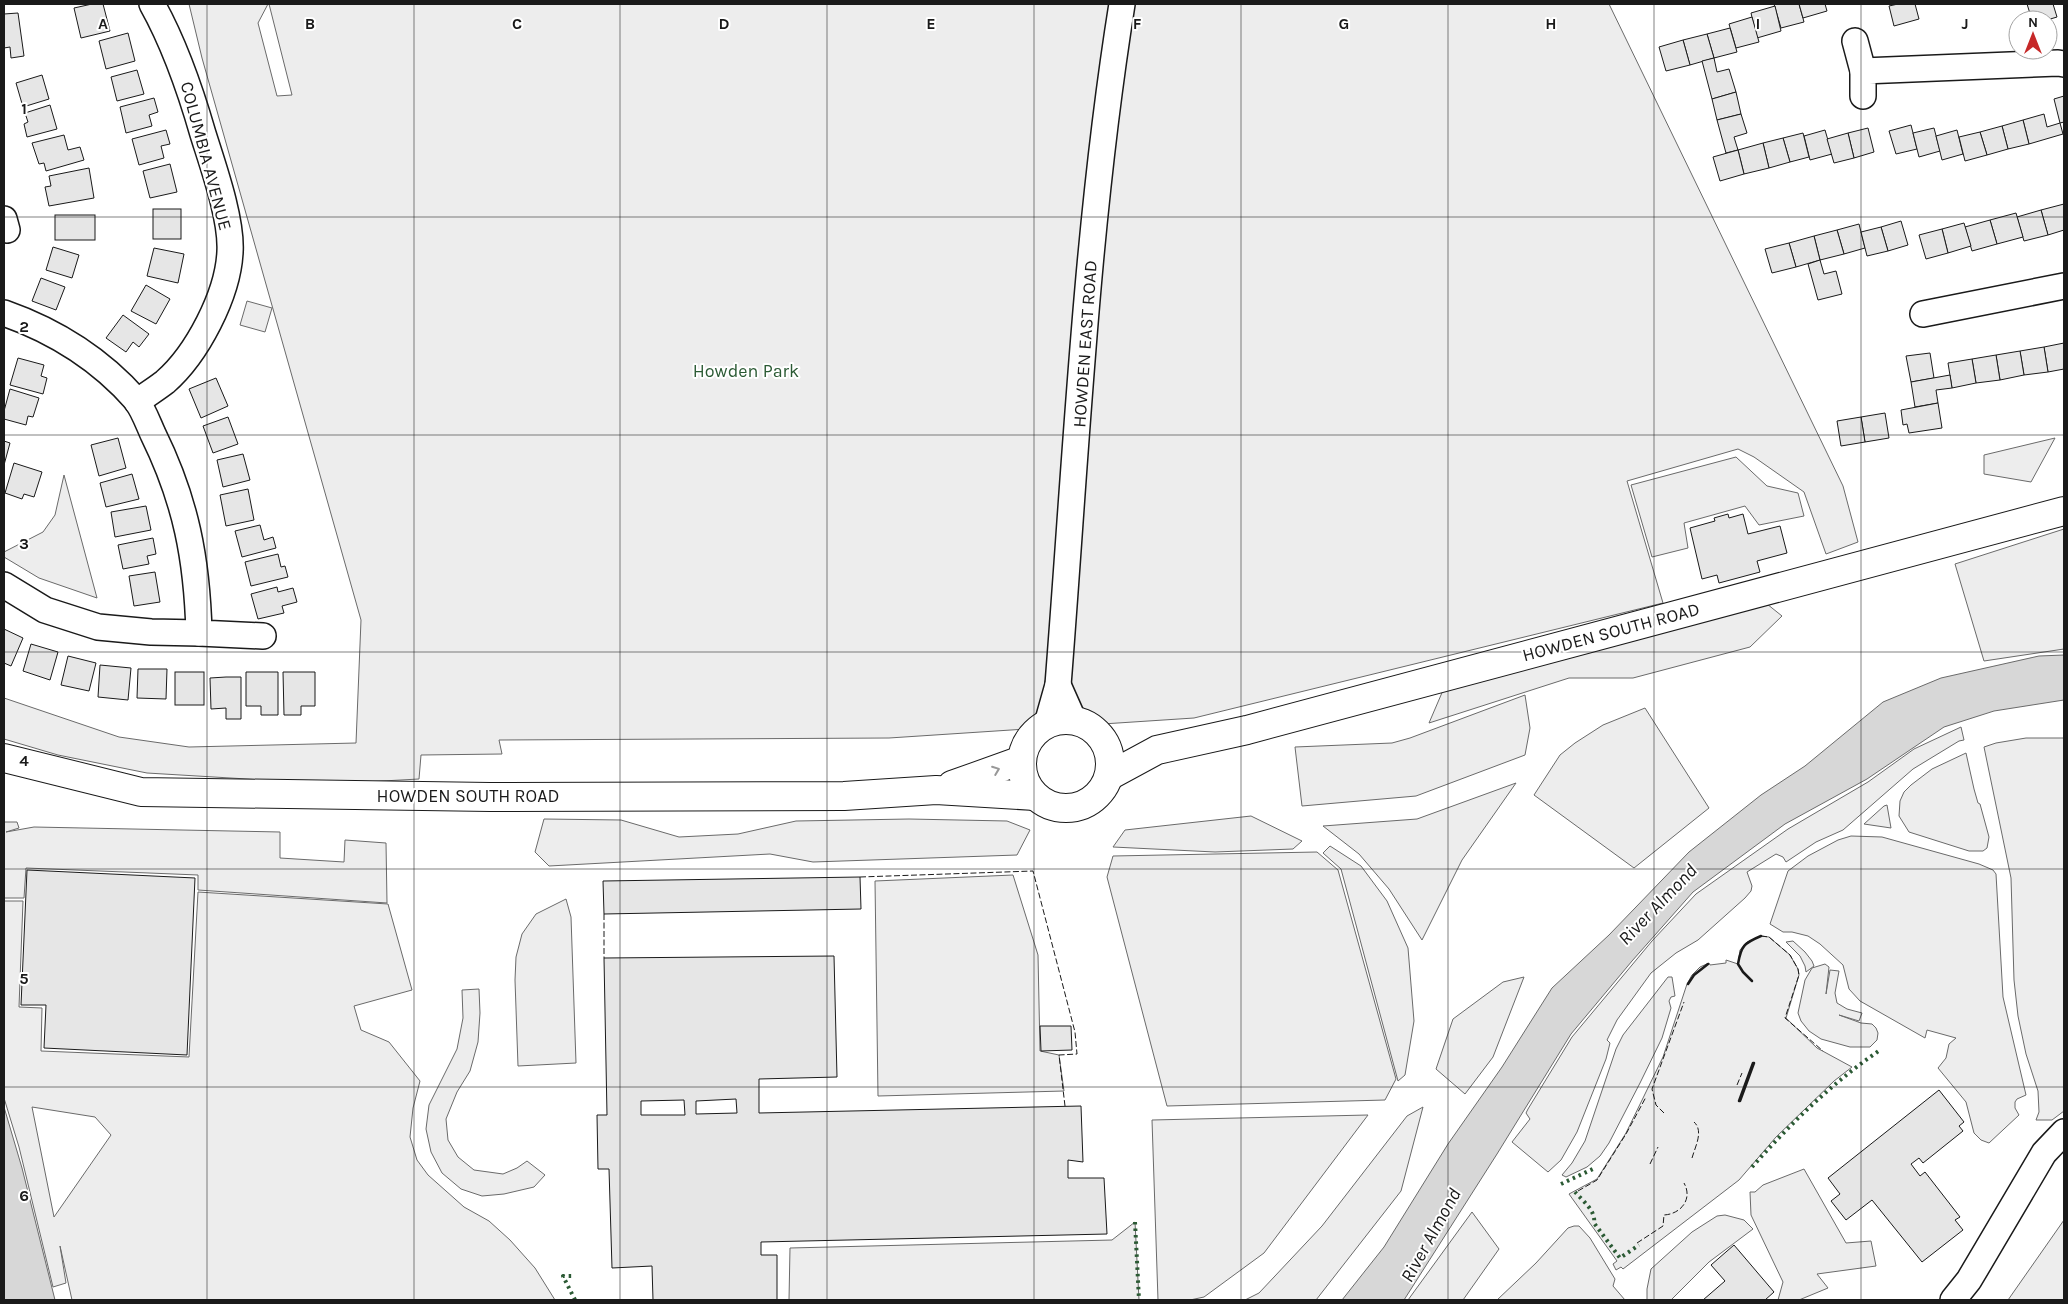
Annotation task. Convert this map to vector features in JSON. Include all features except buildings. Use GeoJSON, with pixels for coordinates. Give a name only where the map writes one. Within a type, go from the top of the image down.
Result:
{"type":"FeatureCollection","features":[{"type":"Feature","properties":{"kind":"main road","name":"HOWDEN SOUTH ROAD"},"geometry":{"type":"LineString","coordinates":[[4,758],[141,792],[520,797],[844,796],[936,790],[1035,796],[1044,804],[1056,808],[1069,809],[1092,801],[1103,790],[1109,776],[1157,750],[1257,727],[2064,511]]}},
{"type":"Feature","properties":{"kind":"main road"},"geometry":{"type":"LineString","coordinates":[[1035,796],[1027,786],[1022,773],[1022,760],[1029,739],[1037,730],[1047,724],[1060,720],[1074,720],[1086,724],[1104,741],[1110,758],[1109,776]]}},
{"type":"Feature","properties":{"kind":"main road","name":"HOWDEN SOUTH ROAD"},"geometry":{"type":"LineString","coordinates":[[1104,741],[1157,750]]}},
{"type":"Feature","properties":{"kind":"main road","name":"HOWDEN SOUTH ROAD"},"geometry":{"type":"LineString","coordinates":[[936,790],[982,776],[1022,760]]}},
{"type":"Feature","properties":{"kind":"street","name":"COLUMBIA AVENUE"},"geometry":{"type":"LineString","coordinates":[[137,402],[166,381],[193,350],[222,292],[230,252],[226,212],[191,94],[167,30],[152,4]]}},
{"type":"Feature","properties":{"kind":"street","name":"HOWDEN EAST ROAD"},"geometry":{"type":"LineString","coordinates":[[1047,724],[1058,684],[1091,256],[1110,82],[1122,4]]}},
{"type":"Feature","properties":{"kind":"street"},"geometry":{"type":"LineString","coordinates":[[1855,41],[1862,70],[1862,96]]}},
{"type":"Feature","properties":{"kind":"street"},"geometry":{"type":"LineString","coordinates":[[1862,70],[2064,64]]}},
{"type":"Feature","properties":{"kind":"street"},"geometry":{"type":"LineString","coordinates":[[1923,314],[2064,286]]}},
{"type":"Feature","properties":{"kind":"street"},"geometry":{"type":"LineString","coordinates":[[4,313],[35,324],[90,356],[137,402],[165,459],[182,502],[193,550],[198,598],[199,633]]}},
{"type":"Feature","properties":{"kind":"street"},"geometry":{"type":"LineString","coordinates":[[4,584],[44,610],[98,627],[151,632],[263,636]]}},
{"type":"Feature","properties":{"kind":"street","name":"HOWDEN EAST ROAD"},"geometry":{"type":"LineString","coordinates":[[1058,684],[1074,720]]}},
{"type":"Feature","properties":{"kind":"street"},"geometry":{"type":"LineString","coordinates":[[1953,1300],[1969,1280],[2044,1153],[2064,1132]]}},
{"type":"Feature","properties":{"kind":"shaded area","name":"Howden Park"},"geometry":{"type":"Polygon","coordinates":[[[189,4],[268,4],[258,23],[277,96],[292,95],[269,4],[1609,4],[1843,486],[1858,542],[1826,554],[1804,492],[1754,457],[1738,449],[1627,481],[1663,603],[1194,718],[889,738],[499,740],[502,754],[421,755],[419,779],[364,782],[264,780],[147,773],[58,755],[4,739],[4,698],[119,737],[189,747],[356,743],[361,620],[202,58],[189,4]]]}},
{"type":"Feature","properties":{"kind":"shaded area"},"geometry":{"type":"Polygon","coordinates":[[[247,301],[272,308],[265,332],[240,325],[247,301]]]}},
{"type":"Feature","properties":{"kind":"shaded area"},"geometry":{"type":"Polygon","coordinates":[[[2055,438],[2031,482],[1984,474],[1984,455],[2055,438]]]}},
{"type":"Feature","properties":{"kind":"shaded area"},"geometry":{"type":"Polygon","coordinates":[[[1736,457],[1767,486],[1798,493],[1804,516],[1759,525],[1745,506],[1684,523],[1688,548],[1652,557],[1631,485],[1736,457]]]}},
{"type":"Feature","properties":{"kind":"shaded area"},"geometry":{"type":"Polygon","coordinates":[[[64,475],[97,598],[39,578],[4,557],[4,552],[43,532],[55,515],[64,475]]]}},
{"type":"Feature","properties":{"kind":"shaded area"},"geometry":{"type":"Polygon","coordinates":[[[2064,529],[2064,649],[1984,661],[1955,564],[2064,529]]]}},
{"type":"Feature","properties":{"kind":"shaded area"},"geometry":{"type":"Polygon","coordinates":[[[1767,604],[1782,616],[1750,647],[1633,678],[1569,678],[1429,723],[1444,688],[1767,604]]]}},
{"type":"Feature","properties":{"kind":"shaded area"},"geometry":{"type":"Polygon","coordinates":[[[1525,695],[1530,728],[1525,755],[1416,796],[1302,806],[1295,747],[1392,743],[1525,695]]]}},
{"type":"Feature","properties":{"kind":"shaded area"},"geometry":{"type":"Polygon","coordinates":[[[1645,708],[1709,808],[1634,868],[1534,795],[1560,755],[1575,743],[1603,725],[1645,708]]]}},
{"type":"Feature","properties":{"kind":"shaded area"},"geometry":{"type":"Polygon","coordinates":[[[1961,727],[1964,740],[1959,741],[1913,769],[1843,830],[1816,842],[1786,862],[1783,857],[1776,854],[1747,872],[1752,886],[1751,891],[1745,898],[1698,940],[1676,953],[1651,973],[1617,1020],[1607,1040],[1610,1043],[1606,1059],[1577,1132],[1561,1160],[1548,1172],[1512,1142],[1530,1119],[1526,1113],[1528,1109],[1572,1037],[1652,941],[1696,894],[1788,829],[1868,782],[1914,749],[1961,727]]]}},
{"type":"Feature","properties":{"kind":"shaded area"},"geometry":{"type":"Polygon","coordinates":[[[2026,738],[2064,738],[2064,1111],[2052,1120],[2036,1120],[2039,1112],[2038,1091],[2026,1054],[2018,1016],[2014,980],[2011,878],[1984,747],[2026,738]]]}},
{"type":"Feature","properties":{"kind":"shaded area"},"geometry":{"type":"Polygon","coordinates":[[[1966,753],[1974,789],[1989,837],[1987,848],[1983,851],[1969,851],[1909,832],[1899,816],[1900,801],[1904,792],[1911,785],[1932,769],[1966,753]]]}},
{"type":"Feature","properties":{"kind":"shaded area"},"geometry":{"type":"Polygon","coordinates":[[[1516,783],[1462,860],[1422,940],[1389,889],[1359,854],[1323,826],[1417,819],[1516,783]]]}},
{"type":"Feature","properties":{"kind":"shaded area"},"geometry":{"type":"Polygon","coordinates":[[[1887,805],[1891,828],[1864,824],[1884,806],[1887,805]]]}},
{"type":"Feature","properties":{"kind":"shaded area"},"geometry":{"type":"Polygon","coordinates":[[[1251,816],[1302,841],[1293,849],[1215,852],[1113,847],[1125,830],[1251,816]]]}},
{"type":"Feature","properties":{"kind":"shaded area"},"geometry":{"type":"Polygon","coordinates":[[[544,819],[621,820],[679,837],[738,834],[796,821],[909,819],[1007,821],[1030,830],[1017,855],[813,862],[770,854],[549,866],[535,852],[544,819]]]}},
{"type":"Feature","properties":{"kind":"shaded area"},"geometry":{"type":"Polygon","coordinates":[[[4,822],[17,822],[19,828],[6,832],[34,827],[280,832],[280,858],[344,862],[345,840],[386,843],[387,903],[198,890],[198,875],[26,868],[24,898],[4,898],[4,822]]]}},
{"type":"Feature","properties":{"kind":"shaded area"},"geometry":{"type":"Polygon","coordinates":[[[1851,836],[1882,837],[1979,864],[1993,870],[1996,874],[2003,997],[2026,1095],[2015,1102],[2015,1108],[2019,1115],[1989,1143],[1981,1140],[1974,1133],[1966,1102],[1938,1068],[1946,1058],[1949,1044],[1956,1038],[1927,1030],[1925,1038],[1860,1001],[1849,989],[1843,965],[1820,944],[1808,936],[1783,932],[1770,924],[1788,871],[1808,856],[1838,840],[1851,836]]]}},
{"type":"Feature","properties":{"kind":"shaded area"},"geometry":{"type":"Polygon","coordinates":[[[1330,846],[1361,866],[1387,901],[1408,948],[1414,1021],[1405,1075],[1398,1081],[1341,869],[1323,853],[1330,846]]]}},
{"type":"Feature","properties":{"kind":"shaded area"},"geometry":{"type":"Polygon","coordinates":[[[1317,852],[1338,870],[1396,1079],[1385,1100],[1167,1106],[1107,877],[1113,856],[1317,852]]]}},
{"type":"Feature","properties":{"kind":"shaded area"},"geometry":{"type":"Polygon","coordinates":[[[1013,875],[1038,955],[1040,1051],[1059,1055],[1064,1091],[878,1096],[875,881],[1013,875]]]}},
{"type":"Feature","properties":{"kind":"shaded area"},"geometry":{"type":"Polygon","coordinates":[[[198,892],[388,904],[412,990],[354,1006],[361,1030],[389,1042],[420,1081],[413,1108],[410,1137],[417,1160],[428,1175],[464,1207],[489,1221],[510,1240],[535,1268],[555,1300],[72,1300],[60,1246],[66,1283],[53,1287],[19,1147],[4,1098],[4,901],[23,901],[19,1007],[42,1008],[41,1051],[189,1057],[198,892]],[[32,1107],[54,1217],[111,1135],[95,1117],[32,1107]]]}},
{"type":"Feature","properties":{"kind":"shaded area"},"geometry":{"type":"Polygon","coordinates":[[[566,899],[571,917],[576,1063],[518,1066],[515,980],[516,957],[522,934],[536,914],[566,899]]]}},
{"type":"Feature","properties":{"kind":"shaded area"},"geometry":{"type":"Polygon","coordinates":[[[1761,936],[1769,937],[1790,955],[1798,969],[1799,975],[1786,1018],[1817,1048],[1852,1067],[1834,1081],[1776,1137],[1739,1180],[1623,1269],[1621,1267],[1616,1270],[1613,1264],[1617,1261],[1569,1194],[1597,1179],[1626,1133],[1663,1057],[1687,984],[1692,975],[1700,967],[1709,963],[1710,965],[1726,963],[1726,960],[1738,964],[1740,950],[1747,942],[1761,936]]]}},
{"type":"Feature","properties":{"kind":"shaded area"},"geometry":{"type":"Polygon","coordinates":[[[1793,941],[1812,961],[1814,966],[1806,972],[1800,956],[1786,942],[1793,941]]]}},
{"type":"Feature","properties":{"kind":"shaded area"},"geometry":{"type":"Polygon","coordinates":[[[1825,964],[1829,967],[1826,994],[1830,970],[1839,971],[1835,993],[1837,1003],[1847,1009],[1862,1013],[1859,1021],[1839,1015],[1861,1023],[1872,1024],[1876,1028],[1878,1033],[1877,1040],[1870,1047],[1850,1047],[1821,1039],[1809,1031],[1801,1021],[1798,1013],[1805,980],[1812,968],[1825,964]]]}},
{"type":"Feature","properties":{"kind":"shaded area"},"geometry":{"type":"Polygon","coordinates":[[[1524,977],[1493,1057],[1465,1094],[1436,1069],[1453,1019],[1503,982],[1524,977]]]}},
{"type":"Feature","properties":{"kind":"shaded area"},"geometry":{"type":"Polygon","coordinates":[[[1668,977],[1672,977],[1675,996],[1671,997],[1669,1001],[1671,1008],[1662,1038],[1609,1143],[1600,1156],[1587,1167],[1566,1177],[1562,1175],[1572,1163],[1585,1141],[1616,1049],[1623,1035],[1668,977]]]}},
{"type":"Feature","properties":{"kind":"shaded area"},"geometry":{"type":"Polygon","coordinates":[[[479,989],[478,1042],[470,1071],[457,1092],[446,1119],[448,1140],[458,1157],[474,1170],[503,1174],[527,1161],[545,1175],[534,1187],[504,1194],[482,1196],[461,1189],[442,1173],[431,1152],[426,1129],[429,1105],[457,1049],[463,1018],[462,990],[479,989]]]}},
{"type":"Feature","properties":{"kind":"shaded area"},"geometry":{"type":"Polygon","coordinates":[[[1423,1107],[1401,1191],[1316,1300],[1245,1300],[1259,1293],[1322,1226],[1407,1116],[1423,1107]]]}},
{"type":"Feature","properties":{"kind":"shaded area"},"geometry":{"type":"Polygon","coordinates":[[[1368,1115],[1264,1253],[1204,1297],[1190,1300],[1158,1300],[1152,1120],[1368,1115]]]}},
{"type":"Feature","properties":{"kind":"shaded area"},"geometry":{"type":"Polygon","coordinates":[[[1804,1169],[1846,1243],[1871,1241],[1876,1266],[1817,1274],[1828,1288],[1799,1300],[1778,1300],[1783,1282],[1751,1215],[1750,1192],[1755,1192],[1763,1185],[1804,1169]]]}},
{"type":"Feature","properties":{"kind":"shaded area"},"geometry":{"type":"Polygon","coordinates":[[[1472,1212],[1499,1249],[1463,1300],[1408,1300],[1472,1212]]]}},
{"type":"Feature","properties":{"kind":"shaded area"},"geometry":{"type":"Polygon","coordinates":[[[1725,1215],[1744,1220],[1753,1229],[1709,1262],[1671,1300],[1647,1300],[1651,1269],[1692,1232],[1717,1216],[1725,1215]]]}},
{"type":"Feature","properties":{"kind":"shaded area"},"geometry":{"type":"Polygon","coordinates":[[[2064,1220],[2064,1300],[2008,1300],[2064,1220]]]}},
{"type":"Feature","properties":{"kind":"shaded area"},"geometry":{"type":"Polygon","coordinates":[[[1135,1222],[1139,1300],[789,1300],[790,1248],[1112,1240],[1135,1222]]]}},
{"type":"Feature","properties":{"kind":"shaded area"},"geometry":{"type":"Polygon","coordinates":[[[1579,1226],[1590,1238],[1615,1279],[1613,1286],[1625,1300],[1497,1300],[1536,1263],[1568,1228],[1579,1226]]]}},
{"type":"Feature","properties":{"kind":"water","name":"River Almond"},"geometry":{"type":"Polygon","coordinates":[[[2064,655],[2064,700],[1994,711],[1944,727],[1867,779],[1785,824],[1693,892],[1571,1034],[1404,1300],[1342,1300],[1384,1247],[1448,1144],[1502,1067],[1552,988],[1609,935],[1689,852],[1761,795],[1805,766],[1883,702],[1941,678],[2039,656],[2064,655]]]}},
{"type":"Feature","properties":{"kind":"water"},"geometry":{"type":"Polygon","coordinates":[[[4,1107],[22,1168],[55,1300],[4,1300],[4,1107]]]}},
{"type":"Feature","properties":{"kind":"hedge"},"geometry":{"type":"LineString","coordinates":[[1752,1167],[1813,1104],[1845,1076],[1880,1050]]}},
{"type":"Feature","properties":{"kind":"hedge"},"geometry":{"type":"LineString","coordinates":[[1561,1184],[1595,1168]]}},
{"type":"Feature","properties":{"kind":"hedge"},"geometry":{"type":"LineString","coordinates":[[1575,1192],[1591,1210],[1594,1223],[1620,1258],[1639,1245]]}},
{"type":"Feature","properties":{"kind":"hedge"},"geometry":{"type":"LineString","coordinates":[[1135,1222],[1139,1300]]}},
{"type":"Feature","properties":{"kind":"hedge"},"geometry":{"type":"LineString","coordinates":[[575,1276],[563,1276],[575,1300]]}},
{"type":"Feature","properties":{"kind":"fence"},"geometry":{"type":"LineString","coordinates":[[860,877],[1033,871],[1075,1032],[1077,1054],[1059,1055],[1065,1106]]}},
{"type":"Feature","properties":{"kind":"fence"},"geometry":{"type":"LineString","coordinates":[[604,914],[604,958]]}},
{"type":"Feature","properties":{"kind":"fence"},"geometry":{"type":"LineString","coordinates":[[1761,936],[1769,937],[1790,955],[1798,969],[1799,975],[1785,1018],[1823,1051]]}},
{"type":"Feature","properties":{"kind":"fence"},"geometry":{"type":"LineString","coordinates":[[1664,1113],[1656,1105],[1652,1089],[1684,1002]]}},
{"type":"Feature","properties":{"kind":"fence"},"geometry":{"type":"LineString","coordinates":[[1737,1085],[1742,1073]]}},
{"type":"Feature","properties":{"kind":"fence"},"geometry":{"type":"LineString","coordinates":[[1578,1191],[1597,1180],[1626,1134],[1646,1097]]}},
{"type":"Feature","properties":{"kind":"fence"},"geometry":{"type":"LineString","coordinates":[[1692,1158],[1699,1134],[1694,1122]]}},
{"type":"Feature","properties":{"kind":"fence"},"geometry":{"type":"LineString","coordinates":[[1650,1164],[1658,1147]]}},
{"type":"Feature","properties":{"kind":"fence"},"geometry":{"type":"LineString","coordinates":[[1637,1243],[1663,1226],[1664,1215],[1676,1212],[1684,1205],[1687,1195],[1684,1183]]}},
{"type":"Feature","properties":{"kind":"wall"},"geometry":{"type":"LineString","coordinates":[[1752,981],[1738,964],[1739,958],[1744,946],[1761,936]]}},
{"type":"Feature","properties":{"kind":"wall"},"geometry":{"type":"LineString","coordinates":[[1688,984],[1694,975],[1708,964]]}},
{"type":"Feature","properties":{"kind":"wall"},"geometry":{"type":"LineString","coordinates":[[1753,1063],[1754,1063],[1739,1101],[1753,1063]]}}]}
